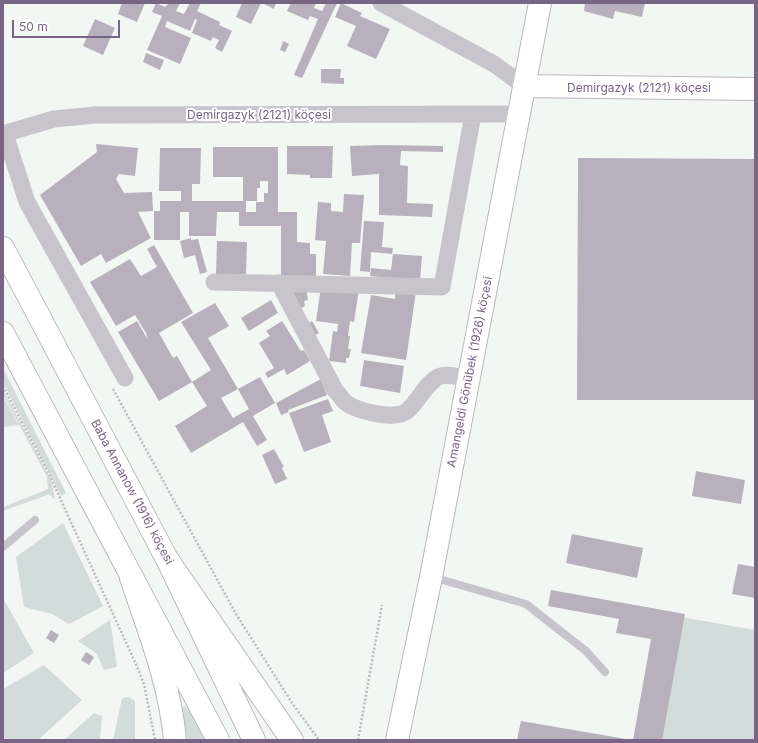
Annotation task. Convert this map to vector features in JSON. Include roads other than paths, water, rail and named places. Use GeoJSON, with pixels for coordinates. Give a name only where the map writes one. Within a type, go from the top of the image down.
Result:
{"type":"FeatureCollection","features":[{"type":"Feature","properties":{"kind":"main road","name":"Amangeldi Gönübek (1926) köçesi"},"geometry":{"type":"LineString","coordinates":[[397,740],[431,577],[540,3]]}},
{"type":"Feature","properties":{"kind":"main road","name":"Demirgazyk (2121) köçesi"},"geometry":{"type":"LineString","coordinates":[[524,86],[755,89]]}},
{"type":"Feature","properties":{"kind":"main road","name":"Baba Annanow (1916) köçesi"},"geometry":{"type":"LineString","coordinates":[[3,248],[167,559],[254,740]]}},
{"type":"Feature","properties":{"kind":"main road"},"geometry":{"type":"LineString","coordinates":[[3,333],[131,578],[218,740]]}},
{"type":"Feature","properties":{"kind":"main road"},"geometry":{"type":"LineString","coordinates":[[167,559],[292,740]]}},
{"type":"Feature","properties":{"kind":"main road"},"geometry":{"type":"LineString","coordinates":[[131,578],[164,676],[173,720],[175,740]]}},
{"type":"Feature","properties":{"kind":"street"},"geometry":{"type":"LineString","coordinates":[[381,3],[494,64],[524,86]]}},
{"type":"Feature","properties":{"kind":"street"},"geometry":{"type":"LineString","coordinates":[[214,282],[442,288],[473,114]]}},
{"type":"Feature","properties":{"kind":"street","name":"Demirgazyk (2121) köçesi"},"geometry":{"type":"LineString","coordinates":[[4,134],[54,119],[95,115],[518,114]]}},
{"type":"Feature","properties":{"kind":"street"},"geometry":{"type":"LineString","coordinates":[[4,134],[27,202],[119,383]]}},
{"type":"Feature","properties":{"kind":"street"},"geometry":{"type":"LineString","coordinates":[[279,283],[335,390],[345,401],[356,408],[381,414],[397,415],[405,413],[426,388],[440,377],[446,375],[469,378]]}},
{"type":"Feature","properties":{"kind":"lane"},"geometry":{"type":"LineString","coordinates":[[3,547],[35,520]]}},
{"type":"Feature","properties":{"kind":"lane"},"geometry":{"type":"LineString","coordinates":[[431,577],[526,604],[586,652],[605,672]]}}]}
